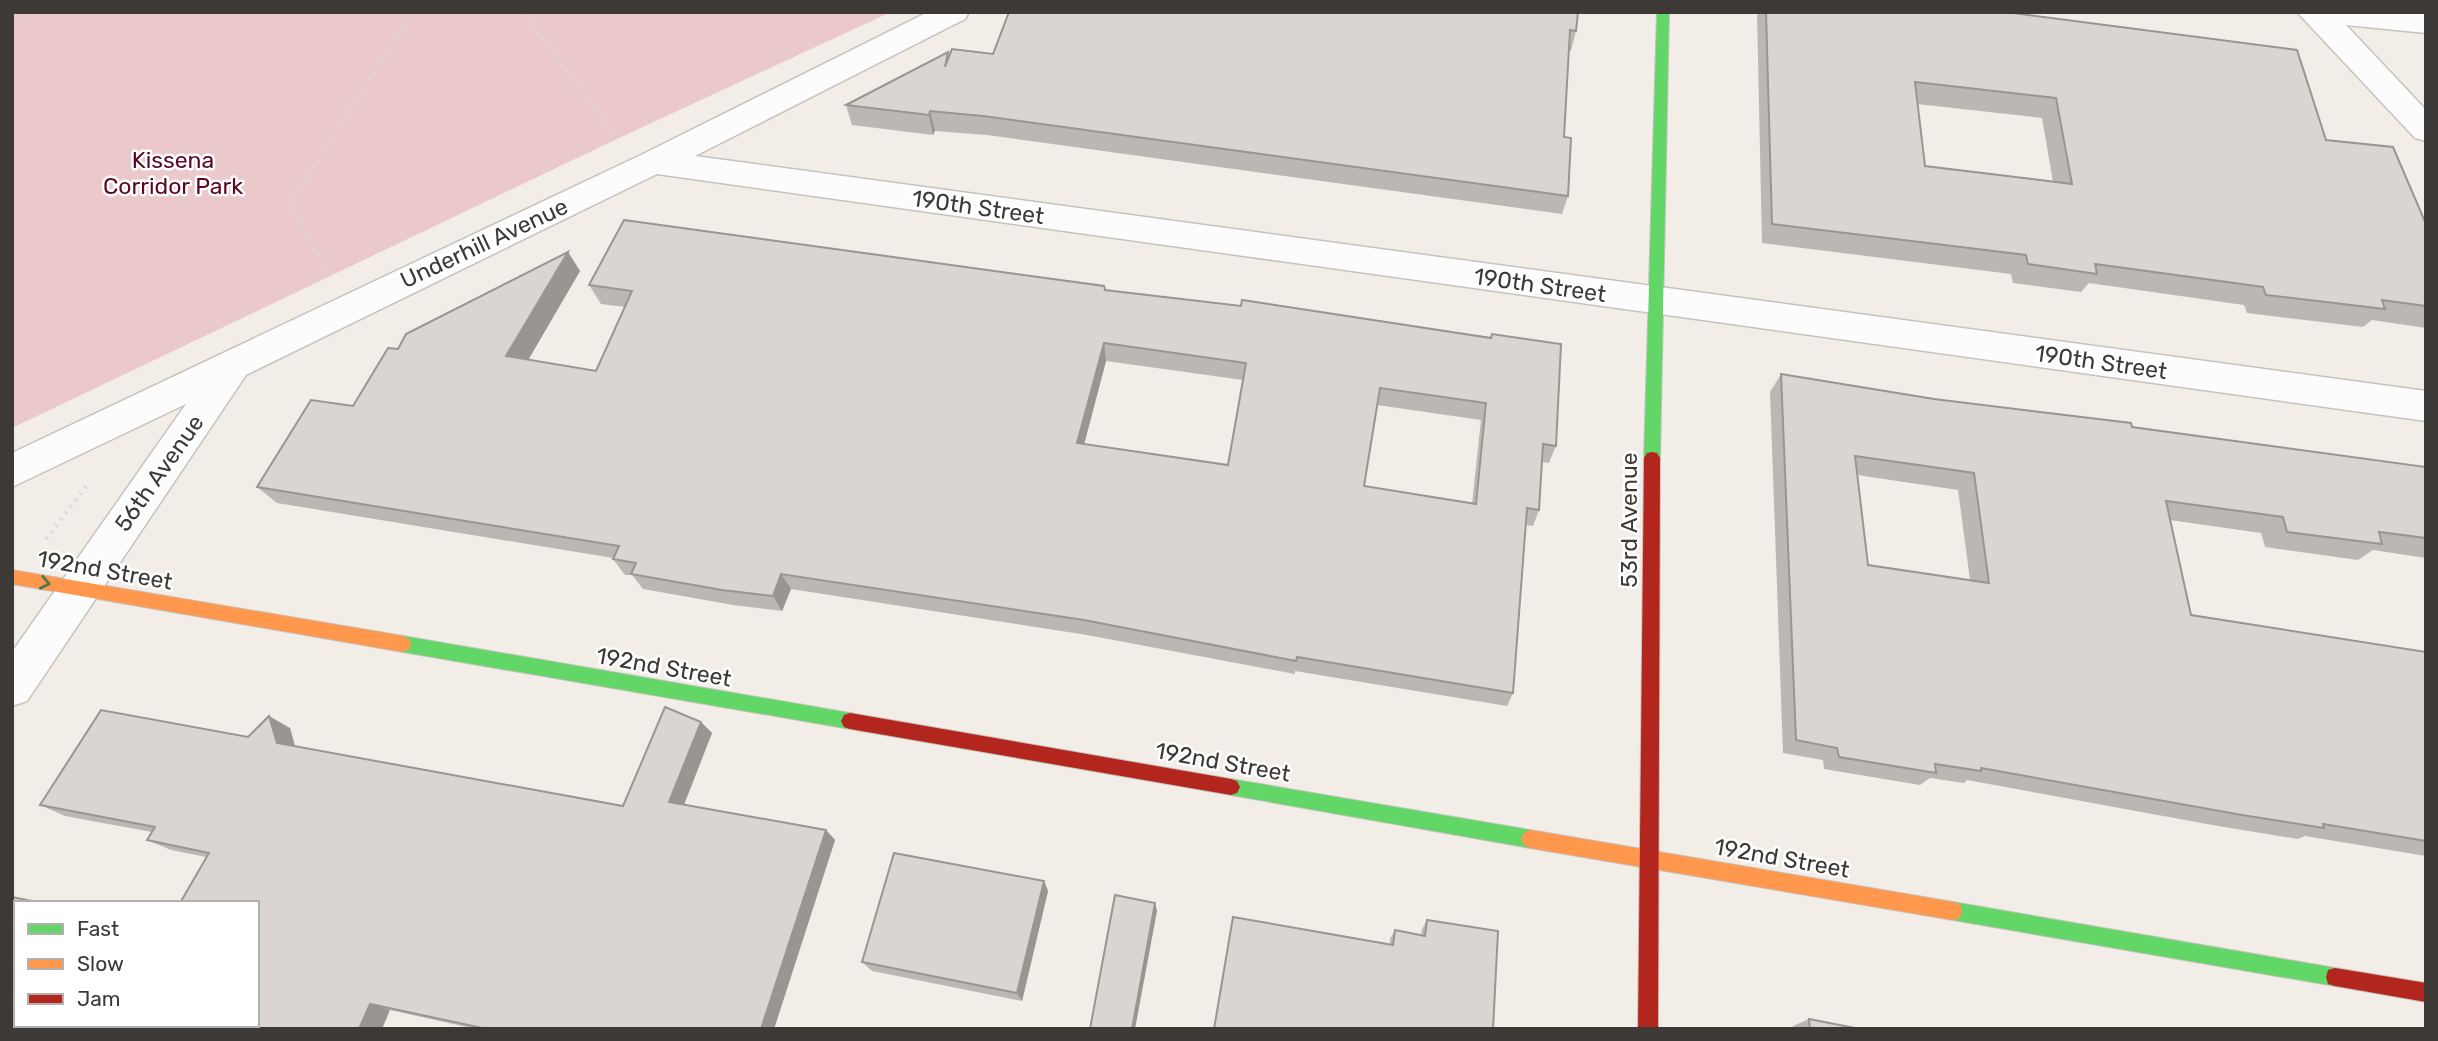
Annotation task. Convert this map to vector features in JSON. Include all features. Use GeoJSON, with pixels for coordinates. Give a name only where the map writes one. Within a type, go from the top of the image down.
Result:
{"type":"FeatureCollection","features":[{"type":"Feature","properties":{"kind":"street","name":"Underhill Avenue"},"geometry":{"type":"LineString","coordinates":[[12,471],[654,162],[954,12]]}},
{"type":"Feature","properties":{"kind":"street","name":"53rd Avenue"},"geometry":{"type":"LineString","coordinates":[[1648,1029],[1654,300],[1663,12]]}},
{"type":"Feature","properties":{"kind":"street"},"geometry":{"type":"LineString","coordinates":[[2315,12],[2426,23]]}},
{"type":"Feature","properties":{"kind":"street"},"geometry":{"type":"LineString","coordinates":[[2315,12],[2426,130]]}},
{"type":"Feature","properties":{"kind":"street","name":"190th Street"},"geometry":{"type":"LineString","coordinates":[[654,162],[2426,406]]}},
{"type":"Feature","properties":{"kind":"street","name":"56th Avenue"},"geometry":{"type":"LineString","coordinates":[[12,687],[236,362]]}},
{"type":"Feature","properties":{"kind":"street","name":"192nd Street"},"geometry":{"type":"LineString","coordinates":[[12,577],[2426,993]]}},
{"type":"Feature","properties":{"kind":"path"},"geometry":{"type":"LineString","coordinates":[[330,276],[289,205],[413,12]]}},
{"type":"Feature","properties":{"kind":"path"},"geometry":{"type":"LineString","coordinates":[[523,12],[622,142]]}},
{"type":"Feature","properties":{"kind":"path"},"geometry":{"type":"LineString","coordinates":[[40,547],[95,475]]}},
{"type":"Feature","properties":{"kind":"green space","name":"Kissena Corridor Park"},"geometry":{"type":"Polygon","coordinates":[[[12,12],[891,12],[617,139],[12,428],[12,12]]]}},
{"type":"Feature","properties":{"kind":"building"},"geometry":{"type":"Polygon","coordinates":[[[1009,12],[1578,12],[1576,31],[1570,30],[1564,137],[1571,138],[1568,196],[983,116],[930,111],[929,115],[846,105],[948,52],[945,67],[952,49],[993,54],[1009,12]]]}},
{"type":"Feature","properties":{"kind":"building"},"geometry":{"type":"Polygon","coordinates":[[[1766,12],[2006,12],[2297,50],[2326,140],[2393,147],[2426,224],[2426,306],[2382,300],[2385,309],[2266,295],[2263,287],[2095,264],[2097,274],[2028,264],[2026,255],[1772,224],[1766,12]],[[1915,82],[1925,166],[2072,184],[2056,98],[1915,82]]]}},
{"type":"Feature","properties":{"kind":"building"},"geometry":{"type":"Polygon","coordinates":[[[624,220],[1104,286],[1105,290],[1241,306],[1242,300],[1491,338],[1492,334],[1561,344],[1556,446],[1543,444],[1539,510],[1527,508],[1513,693],[1297,657],[1296,661],[1084,620],[781,574],[773,596],[722,590],[631,574],[636,563],[613,559],[619,546],[257,487],[311,400],[353,406],[388,348],[398,349],[406,334],[568,252],[506,356],[596,371],[632,291],[589,285],[624,220]],[[1104,343],[1077,443],[1228,465],[1246,363],[1104,343]],[[1380,388],[1364,486],[1476,504],[1486,403],[1380,388]]]}},
{"type":"Feature","properties":{"kind":"building"},"geometry":{"type":"Polygon","coordinates":[[[1781,374],[1934,399],[2131,423],[2132,427],[2426,467],[2426,538],[2379,532],[2382,544],[2287,532],[2283,517],[2166,501],[2191,615],[2426,652],[2426,841],[2323,824],[2324,828],[2242,815],[1981,768],[1981,771],[1935,764],[1936,773],[1839,757],[1837,748],[1796,740],[1781,374]],[[1855,456],[1868,565],[1989,583],[1974,473],[1855,456]]]}},
{"type":"Feature","properties":{"kind":"building"},"geometry":{"type":"Polygon","coordinates":[[[665,707],[701,722],[669,802],[826,830],[761,1029],[487,1029],[370,1004],[359,1029],[12,1029],[14,1008],[14,1027],[259,1027],[259,901],[181,901],[209,853],[147,840],[155,827],[40,805],[101,710],[248,737],[269,716],[277,743],[623,806],[665,707]]]}},
{"type":"Feature","properties":{"kind":"building"},"geometry":{"type":"Polygon","coordinates":[[[894,853],[1044,881],[1017,993],[862,962],[894,853]]]}},
{"type":"Feature","properties":{"kind":"building"},"geometry":{"type":"Polygon","coordinates":[[[1115,895],[1155,903],[1132,1029],[1090,1029],[1115,895]]]}},
{"type":"Feature","properties":{"kind":"building"},"geometry":{"type":"Polygon","coordinates":[[[12,897],[32,901],[14,901],[12,973],[12,897]]]}},
{"type":"Feature","properties":{"kind":"building"},"geometry":{"type":"Polygon","coordinates":[[[1233,917],[1393,945],[1395,930],[1425,936],[1427,920],[1498,931],[1493,1029],[1214,1029],[1233,917]]]}},
{"type":"Feature","properties":{"kind":"building"},"geometry":{"type":"Polygon","coordinates":[[[1809,1019],[1860,1029],[1810,1029],[1809,1019]]]}},
{"type":"Feature","properties":{"kind":"traffic: fast"},"geometry":{"type":"LineString","coordinates":[[1652,458],[1663,12]]}},
{"type":"Feature","properties":{"kind":"traffic: fast"},"geometry":{"type":"LineString","coordinates":[[403,644],[850,721]]}},
{"type":"Feature","properties":{"kind":"traffic: fast"},"geometry":{"type":"LineString","coordinates":[[1231,787],[1530,839]]}},
{"type":"Feature","properties":{"kind":"traffic: fast"},"geometry":{"type":"LineString","coordinates":[[1953,911],[2335,977]]}},
{"type":"Feature","properties":{"kind":"traffic: slow"},"geometry":{"type":"LineString","coordinates":[[12,577],[403,644]]}},
{"type":"Feature","properties":{"kind":"traffic: slow"},"geometry":{"type":"LineString","coordinates":[[1530,839],[1953,911]]}},
{"type":"Feature","properties":{"kind":"traffic: jam"},"geometry":{"type":"LineString","coordinates":[[1648,1029],[1652,458]]}},
{"type":"Feature","properties":{"kind":"traffic: jam"},"geometry":{"type":"LineString","coordinates":[[850,721],[1231,787]]}},
{"type":"Feature","properties":{"kind":"traffic: jam"},"geometry":{"type":"LineString","coordinates":[[2335,977],[2426,993]]}}]}
